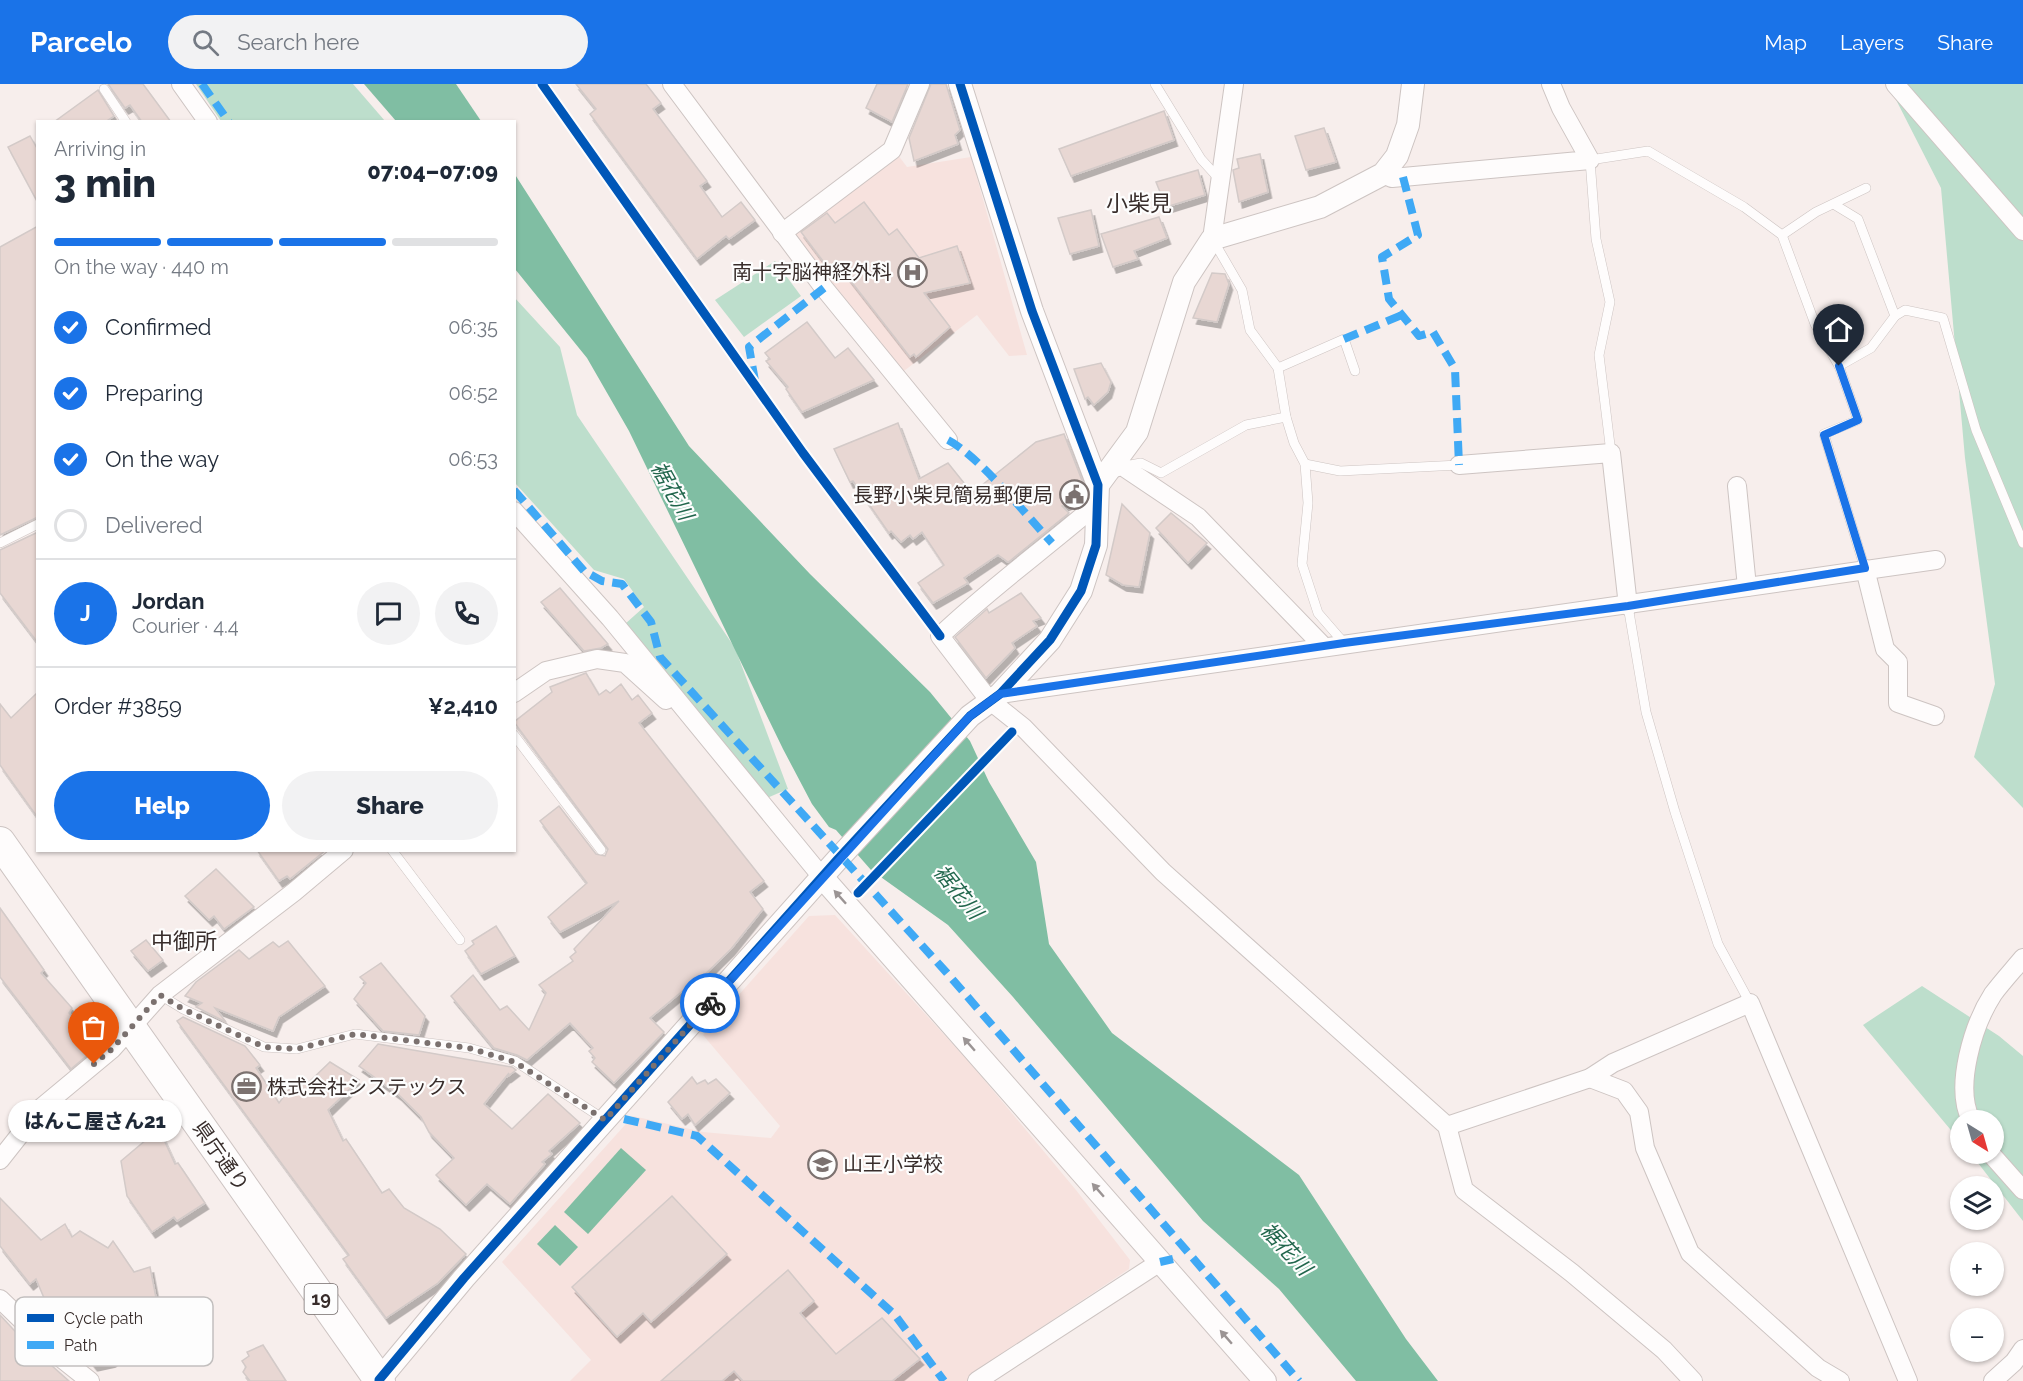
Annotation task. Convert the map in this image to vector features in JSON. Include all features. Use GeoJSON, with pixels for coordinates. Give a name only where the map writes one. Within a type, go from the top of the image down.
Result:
{"type":"FeatureCollection","features":[{"type":"Feature","properties":{"kind":"highway","name":"県庁通り"},"geometry":{"type":"LineString","coordinates":[[0,842],[132,1026],[380,1381]]}},
{"type":"Feature","properties":{"kind":"street"},"geometry":{"type":"LineString","coordinates":[[181,84],[207,120]]}},
{"type":"Feature","properties":{"kind":"street"},"geometry":{"type":"LineString","coordinates":[[672,84],[782,232],[948,440]]}},
{"type":"Feature","properties":{"kind":"street"},"geometry":{"type":"LineString","coordinates":[[782,232],[892,150],[920,84]]}},
{"type":"Feature","properties":{"kind":"street"},"geometry":{"type":"LineString","coordinates":[[380,1381],[464,1278],[829,869],[970,716],[995,697],[1050,640],[1081,591],[1096,545],[1107,481],[1032,311],[960,84]]}},
{"type":"Feature","properties":{"kind":"street"},"geometry":{"type":"LineString","coordinates":[[1234,84],[1222,183],[1212,239],[1184,282],[1137,432],[1107,481],[1041,553],[972,605],[940,636],[1023,727],[1163,872],[1447,1126],[1464,1190],[1627,1319],[1664,1350],[1693,1381]]}},
{"type":"Feature","properties":{"kind":"street"},"geometry":{"type":"LineString","coordinates":[[1212,239],[1320,207],[1383,174],[1397,156],[1408,125],[1413,84]]}},
{"type":"Feature","properties":{"kind":"street"},"geometry":{"type":"LineString","coordinates":[[1383,174],[1392,178],[1590,160],[1560,108],[1551,84]]}},
{"type":"Feature","properties":{"kind":"street"},"geometry":{"type":"LineString","coordinates":[[1895,84],[2023,231]]}},
{"type":"Feature","properties":{"kind":"street"},"geometry":{"type":"LineString","coordinates":[[1459,465],[1611,453],[1628,606]]}},
{"type":"Feature","properties":{"kind":"street"},"geometry":{"type":"LineString","coordinates":[[1107,481],[1198,517],[1324,647]]}},
{"type":"Feature","properties":{"kind":"street"},"geometry":{"type":"LineString","coordinates":[[1737,486],[1748,587]]}},
{"type":"Feature","properties":{"kind":"street"},"geometry":{"type":"LineString","coordinates":[[516,513],[610,618],[712,742],[829,869],[1160,1262],[1265,1381]]}},
{"type":"Feature","properties":{"kind":"street"},"geometry":{"type":"LineString","coordinates":[[995,697],[1344,643],[1628,606],[1865,568],[1936,560]]}},
{"type":"Feature","properties":{"kind":"street"},"geometry":{"type":"LineString","coordinates":[[1865,568],[1885,649],[1898,662],[1898,703],[1935,716]]}},
{"type":"Feature","properties":{"kind":"street"},"geometry":{"type":"LineString","coordinates":[[516,692],[546,671],[597,659],[625,663],[712,742]]}},
{"type":"Feature","properties":{"kind":"street"},"geometry":{"type":"LineString","coordinates":[[0,1160],[41,1108],[112,1049],[160,995],[294,892],[342,852]]}},
{"type":"Feature","properties":{"kind":"street"},"geometry":{"type":"LineString","coordinates":[[1968,1110],[1964,1092],[1972,1042],[1992,995],[2023,958]]}},
{"type":"Feature","properties":{"kind":"street"},"geometry":{"type":"LineString","coordinates":[[1447,1126],[1590,1078],[1613,1063],[1750,1003],[1908,1381]]}},
{"type":"Feature","properties":{"kind":"street"},"geometry":{"type":"LineString","coordinates":[[1590,1078],[1624,1091],[1639,1112],[1645,1148],[1690,1253],[1818,1368],[1840,1381]]}},
{"type":"Feature","properties":{"kind":"street"},"geometry":{"type":"LineString","coordinates":[[2000,1164],[2023,1190]]}},
{"type":"Feature","properties":{"kind":"street"},"geometry":{"type":"LineString","coordinates":[[977,1381],[1160,1262]]}},
{"type":"Feature","properties":{"kind":"street"},"geometry":{"type":"LineString","coordinates":[[0,1299],[15,1314]]}},
{"type":"Feature","properties":{"kind":"street"},"geometry":{"type":"LineString","coordinates":[[1993,1381],[2014,1362],[2023,1349]]}},
{"type":"Feature","properties":{"kind":"street"},"geometry":{"type":"LineString","coordinates":[[71,1366],[90,1381]]}},
{"type":"Feature","properties":{"kind":"lane"},"geometry":{"type":"LineString","coordinates":[[1155,84],[1201,159],[1222,183]]}},
{"type":"Feature","properties":{"kind":"lane"},"geometry":{"type":"LineString","coordinates":[[104,89],[125,120]]}},
{"type":"Feature","properties":{"kind":"lane"},"geometry":{"type":"LineString","coordinates":[[1611,453],[1599,355],[1610,302],[1596,239],[1590,160],[1648,151],[1744,207],[1782,235],[1815,324],[1839,366],[1858,420],[1824,435],[1865,568]]}},
{"type":"Feature","properties":{"kind":"lane"},"geometry":{"type":"LineString","coordinates":[[1782,235],[1815,212],[1835,205],[1866,188]]}},
{"type":"Feature","properties":{"kind":"lane"},"geometry":{"type":"LineString","coordinates":[[1835,205],[1858,219],[1895,316]]}},
{"type":"Feature","properties":{"kind":"lane"},"geometry":{"type":"LineString","coordinates":[[1212,239],[1242,290],[1250,330],[1278,368],[1286,417],[1294,443],[1305,464],[1308,503],[1302,564],[1318,614],[1344,643]]}},
{"type":"Feature","properties":{"kind":"lane"},"geometry":{"type":"LineString","coordinates":[[1839,366],[1871,348],[1895,316],[1905,310],[1943,318],[1976,430],[2023,543]]}},
{"type":"Feature","properties":{"kind":"lane"},"geometry":{"type":"LineString","coordinates":[[1278,368],[1344,339],[1355,371]]}},
{"type":"Feature","properties":{"kind":"lane"},"geometry":{"type":"LineString","coordinates":[[1107,481],[1141,462],[1161,473],[1246,425],[1286,417]]}},
{"type":"Feature","properties":{"kind":"lane"},"geometry":{"type":"LineString","coordinates":[[1305,464],[1340,471],[1459,465]]}},
{"type":"Feature","properties":{"kind":"lane"},"geometry":{"type":"LineString","coordinates":[[0,543],[36,525]]}},
{"type":"Feature","properties":{"kind":"lane"},"geometry":{"type":"LineString","coordinates":[[1628,606],[1646,712],[1675,812],[1718,944],[1750,1003]]}},
{"type":"Feature","properties":{"kind":"lane"},"geometry":{"type":"LineString","coordinates":[[516,738],[601,850]]}},
{"type":"Feature","properties":{"kind":"lane"},"geometry":{"type":"LineString","coordinates":[[394,852],[460,940]]}},
{"type":"Feature","properties":{"kind":"lane"},"geometry":{"type":"LineString","coordinates":[[160,995],[183,1009],[264,1047],[297,1049],[355,1034],[469,1048],[515,1062],[605,1120]]}},
{"type":"Feature","properties":{"kind":"shaded area"},"geometry":{"type":"Polygon","coordinates":[[[196,84],[353,84],[384,120],[220,120],[196,84]]]}},
{"type":"Feature","properties":{"kind":"shaded area"},"geometry":{"type":"Polygon","coordinates":[[[1888,84],[2023,84],[2023,808],[1974,757],[1995,684],[1965,458],[1941,188],[1888,84]]]}},
{"type":"Feature","properties":{"kind":"shaded area","name":"南十字脳神経外科"},"geometry":{"type":"Polygon","coordinates":[[[895,151],[907,167],[971,157],[1027,355],[1009,356],[977,315],[900,374],[791,228],[895,151]]]}},
{"type":"Feature","properties":{"kind":"shaded area"},"geometry":{"type":"Polygon","coordinates":[[[775,261],[801,296],[744,337],[715,300],[775,261]]]}},
{"type":"Feature","properties":{"kind":"shaded area"},"geometry":{"type":"Polygon","coordinates":[[[516,299],[560,347],[577,415],[735,648],[788,789],[767,798],[625,624],[644,607],[624,579],[594,570],[516,484],[516,299]]]}},
{"type":"Feature","properties":{"kind":"shaded area","name":"山王小学校"},"geometry":{"type":"Polygon","coordinates":[[[835,915],[970,1063],[1076,1190],[1130,1260],[1129,1269],[970,1375],[970,1381],[570,1381],[591,1360],[502,1262],[633,1116],[703,1132],[771,1138],[780,1126],[703,1035],[809,916],[835,915]]]}},
{"type":"Feature","properties":{"kind":"shaded area"},"geometry":{"type":"Polygon","coordinates":[[[1922,986],[1999,1036],[2023,1056],[2023,1221],[2004,1197],[2004,1176],[1988,1176],[1979,1164],[2004,1164],[2004,1110],[1950,1110],[1950,1129],[1863,1025],[1922,986]]]}},
{"type":"Feature","properties":{"kind":"water"},"geometry":{"type":"Polygon","coordinates":[[[364,84],[456,84],[480,120],[395,120],[364,84]]]}},
{"type":"Feature","properties":{"kind":"water","name":"裾花川"},"geometry":{"type":"Polygon","coordinates":[[[516,176],[689,446],[810,574],[930,692],[970,741],[989,782],[1036,862],[1049,944],[1112,1033],[1299,1175],[1406,1339],[1438,1381],[1356,1381],[1279,1289],[1203,1221],[1013,997],[948,925],[871,870],[836,830],[829,827],[812,804],[783,749],[629,431],[587,358],[516,270],[516,176]]]}},
{"type":"Feature","properties":{"kind":"water"},"geometry":{"type":"Polygon","coordinates":[[[621,1148],[646,1170],[588,1234],[564,1212],[621,1148]]]}},
{"type":"Feature","properties":{"kind":"water"},"geometry":{"type":"Polygon","coordinates":[[[555,1225],[578,1247],[560,1266],[537,1244],[555,1225]]]}},
{"type":"Feature","properties":{"kind":"building"},"geometry":{"type":"Polygon","coordinates":[[[108,84],[143,84],[170,120],[141,120],[130,105],[125,108],[108,84]]]}},
{"type":"Feature","properties":{"kind":"building"},"geometry":{"type":"Polygon","coordinates":[[[576,84],[646,84],[661,103],[653,109],[707,181],[700,186],[722,217],[741,202],[755,220],[729,239],[726,236],[697,259],[590,114],[596,109],[576,84]]]}},
{"type":"Feature","properties":{"kind":"building"},"geometry":{"type":"Polygon","coordinates":[[[877,84],[908,84],[892,122],[866,108],[877,84]]]}},
{"type":"Feature","properties":{"kind":"building"},"geometry":{"type":"Polygon","coordinates":[[[931,84],[946,84],[960,130],[955,135],[958,144],[914,161],[909,138],[931,84]]]}},
{"type":"Feature","properties":{"kind":"building"},"geometry":{"type":"Polygon","coordinates":[[[98,90],[114,116],[108,120],[57,120],[98,90]]]}},
{"type":"Feature","properties":{"kind":"building"},"geometry":{"type":"Polygon","coordinates":[[[1164,111],[1174,140],[1071,176],[1059,149],[1164,111]]]}},
{"type":"Feature","properties":{"kind":"building"},"geometry":{"type":"Polygon","coordinates":[[[1324,128],[1336,162],[1306,170],[1295,136],[1324,128]]]}},
{"type":"Feature","properties":{"kind":"building"},"geometry":{"type":"Polygon","coordinates":[[[30,136],[36,146],[36,199],[8,147],[30,136]]]}},
{"type":"Feature","properties":{"kind":"building"},"geometry":{"type":"Polygon","coordinates":[[[1260,154],[1268,192],[1239,202],[1233,170],[1239,168],[1237,159],[1260,154]]]}},
{"type":"Feature","properties":{"kind":"building"},"geometry":{"type":"Polygon","coordinates":[[[1198,170],[1205,195],[1166,207],[1156,182],[1198,170]]]}},
{"type":"Feature","properties":{"kind":"building"},"geometry":{"type":"Polygon","coordinates":[[[864,202],[889,235],[897,229],[919,258],[957,246],[970,283],[924,293],[950,327],[916,357],[914,354],[910,357],[840,267],[832,273],[801,232],[827,213],[835,223],[864,202]]]}},
{"type":"Feature","properties":{"kind":"building"},"geometry":{"type":"Polygon","coordinates":[[[1091,210],[1099,246],[1070,254],[1058,218],[1091,210]]]}},
{"type":"Feature","properties":{"kind":"building"},"geometry":{"type":"Polygon","coordinates":[[[1159,217],[1167,238],[1134,251],[1138,259],[1113,267],[1101,234],[1159,217]]]}},
{"type":"Feature","properties":{"kind":"building"},"geometry":{"type":"Polygon","coordinates":[[[36,227],[36,518],[0,535],[0,247],[36,227]]]}},
{"type":"Feature","properties":{"kind":"building"},"geometry":{"type":"Polygon","coordinates":[[[1212,273],[1225,274],[1229,284],[1217,322],[1193,318],[1212,273]]]}},
{"type":"Feature","properties":{"kind":"building"},"geometry":{"type":"Polygon","coordinates":[[[807,322],[835,358],[848,348],[874,380],[802,412],[786,389],[788,387],[766,361],[770,359],[765,353],[807,322]]]}},
{"type":"Feature","properties":{"kind":"building"},"geometry":{"type":"Polygon","coordinates":[[[1101,363],[1111,382],[1108,392],[1094,405],[1088,397],[1085,399],[1074,369],[1101,363]]]}},
{"type":"Feature","properties":{"kind":"building"},"geometry":{"type":"Polygon","coordinates":[[[898,423],[919,479],[948,463],[972,493],[1036,442],[1064,434],[1083,483],[1079,485],[1080,498],[1062,506],[1069,513],[1011,560],[1008,562],[998,555],[964,578],[968,583],[933,603],[918,583],[944,565],[922,532],[913,539],[910,535],[901,542],[891,531],[889,533],[853,481],[850,482],[834,449],[898,423]]]}},
{"type":"Feature","properties":{"kind":"building"},"geometry":{"type":"Polygon","coordinates":[[[1122,504],[1150,533],[1139,587],[1123,585],[1106,575],[1122,504]]]}},
{"type":"Feature","properties":{"kind":"building"},"geometry":{"type":"Polygon","coordinates":[[[1171,513],[1207,543],[1188,563],[1156,528],[1171,513]]]}},
{"type":"Feature","properties":{"kind":"building"},"geometry":{"type":"Polygon","coordinates":[[[36,533],[36,640],[0,593],[0,550],[36,533]]]}},
{"type":"Feature","properties":{"kind":"building"},"geometry":{"type":"Polygon","coordinates":[[[560,588],[608,644],[601,648],[584,651],[541,602],[560,588]]]}},
{"type":"Feature","properties":{"kind":"building"},"geometry":{"type":"Polygon","coordinates":[[[1021,593],[1041,618],[1033,621],[1037,626],[1012,643],[1015,648],[986,678],[955,637],[987,609],[989,613],[1021,593]]]}},
{"type":"Feature","properties":{"kind":"building"},"geometry":{"type":"Polygon","coordinates":[[[586,673],[599,695],[606,690],[610,693],[621,684],[632,700],[638,695],[652,713],[639,723],[764,881],[750,892],[763,909],[731,949],[693,986],[691,984],[650,1018],[664,1032],[614,1083],[592,1062],[595,1058],[589,1051],[593,1048],[570,1023],[527,1060],[494,1048],[451,996],[473,975],[500,1010],[507,1006],[529,1030],[546,993],[539,985],[573,961],[570,957],[576,952],[574,949],[619,901],[560,932],[548,917],[587,883],[540,821],[559,806],[596,854],[605,856],[608,849],[516,725],[516,720],[552,692],[550,687],[586,673]]]}},
{"type":"Feature","properties":{"kind":"building"},"geometry":{"type":"Polygon","coordinates":[[[36,694],[36,815],[0,765],[0,704],[11,718],[36,694]]]}},
{"type":"Feature","properties":{"kind":"building"},"geometry":{"type":"Polygon","coordinates":[[[258,852],[324,852],[290,879],[287,876],[279,881],[258,852]]]}},
{"type":"Feature","properties":{"kind":"building"},"geometry":{"type":"Polygon","coordinates":[[[216,869],[254,907],[224,929],[214,916],[209,920],[185,896],[216,869]]]}},
{"type":"Feature","properties":{"kind":"building"},"geometry":{"type":"Polygon","coordinates":[[[0,908],[44,970],[41,973],[72,1008],[69,1013],[98,1046],[71,1069],[0,977],[0,908]]]}},
{"type":"Feature","properties":{"kind":"building"},"geometry":{"type":"Polygon","coordinates":[[[496,926],[515,956],[481,974],[465,951],[474,944],[472,941],[496,926]]]}},
{"type":"Feature","properties":{"kind":"building"},"geometry":{"type":"Polygon","coordinates":[[[146,940],[163,960],[148,971],[131,951],[146,940]]]}},
{"type":"Feature","properties":{"kind":"building"},"geometry":{"type":"Polygon","coordinates":[[[288,941],[325,986],[279,1017],[273,1031],[215,1008],[226,1022],[196,1007],[202,1003],[185,996],[196,982],[239,950],[249,959],[273,942],[279,947],[288,941]]]}},
{"type":"Feature","properties":{"kind":"building"},"geometry":{"type":"Polygon","coordinates":[[[381,963],[425,1016],[419,1035],[383,1031],[354,999],[366,983],[360,977],[381,963]]]}},
{"type":"Feature","properties":{"kind":"building"},"geometry":{"type":"Polygon","coordinates":[[[183,1017],[245,1046],[260,1065],[256,1068],[279,1103],[295,1081],[307,1084],[330,1062],[359,1080],[328,1110],[343,1141],[346,1139],[382,1193],[389,1189],[404,1208],[440,1229],[466,1254],[438,1283],[386,1318],[343,1259],[349,1255],[177,1021],[183,1017]]]}},
{"type":"Feature","properties":{"kind":"building"},"geometry":{"type":"Polygon","coordinates":[[[378,1044],[512,1067],[516,1070],[507,1077],[509,1073],[484,1104],[512,1129],[548,1094],[580,1123],[549,1151],[552,1154],[542,1162],[545,1164],[510,1204],[487,1184],[466,1205],[436,1175],[454,1158],[429,1132],[421,1117],[399,1095],[359,1066],[378,1044]]]}},
{"type":"Feature","properties":{"kind":"building"},"geometry":{"type":"Polygon","coordinates":[[[692,1077],[697,1084],[705,1080],[708,1084],[716,1079],[730,1093],[695,1125],[688,1114],[682,1119],[668,1102],[692,1077]]]}},
{"type":"Feature","properties":{"kind":"building"},"geometry":{"type":"Polygon","coordinates":[[[159,1129],[175,1164],[178,1163],[205,1203],[177,1221],[174,1217],[152,1232],[127,1196],[121,1161],[159,1129]]]}},
{"type":"Feature","properties":{"kind":"building"},"geometry":{"type":"Polygon","coordinates":[[[672,1196],[727,1254],[651,1322],[643,1313],[617,1337],[572,1287],[672,1196]]]}},
{"type":"Feature","properties":{"kind":"building"},"geometry":{"type":"Polygon","coordinates":[[[0,1198],[41,1240],[65,1224],[72,1237],[80,1231],[108,1248],[113,1241],[134,1272],[150,1267],[156,1297],[44,1297],[36,1279],[30,1284],[0,1246],[0,1198]]]}},
{"type":"Feature","properties":{"kind":"building"},"geometry":{"type":"Polygon","coordinates":[[[788,1270],[814,1301],[800,1313],[836,1354],[882,1318],[920,1359],[892,1381],[743,1381],[734,1371],[722,1381],[661,1381],[788,1270]]]}},
{"type":"Feature","properties":{"kind":"building"},"geometry":{"type":"Polygon","coordinates":[[[0,1315],[15,1331],[15,1366],[52,1366],[69,1381],[0,1381],[0,1315]]]}},
{"type":"Feature","properties":{"kind":"building"},"geometry":{"type":"Polygon","coordinates":[[[263,1345],[286,1381],[250,1381],[243,1372],[246,1367],[242,1361],[249,1356],[247,1352],[263,1345]]]}},
{"type":"Feature","properties":{"kind":"marked path"},"geometry":{"type":"LineString","coordinates":[[202,84],[228,120]]}},
{"type":"Feature","properties":{"kind":"marked path"},"geometry":{"type":"LineString","coordinates":[[1403,177],[1418,235],[1382,257],[1389,299],[1419,336],[1433,332],[1455,369],[1459,465]]}},
{"type":"Feature","properties":{"kind":"marked path"},"geometry":{"type":"LineString","coordinates":[[755,381],[749,347],[824,288]]}},
{"type":"Feature","properties":{"kind":"marked path"},"geometry":{"type":"LineString","coordinates":[[1344,339],[1402,315]]}},
{"type":"Feature","properties":{"kind":"marked path"},"geometry":{"type":"LineString","coordinates":[[948,440],[974,459],[1052,543]]}},
{"type":"Feature","properties":{"kind":"marked path"},"geometry":{"type":"LineString","coordinates":[[516,492],[584,571],[602,581],[622,584],[651,622],[660,657],[947,973],[1299,1381]]}},
{"type":"Feature","properties":{"kind":"marked path"},"geometry":{"type":"LineString","coordinates":[[624,1119],[697,1136],[895,1315],[944,1381]]}},
{"type":"Feature","properties":{"kind":"marked path"},"geometry":{"type":"LineString","coordinates":[[1160,1262],[1173,1259]]}},
{"type":"Feature","properties":{"kind":"cycle path"},"geometry":{"type":"LineString","coordinates":[[542,84],[803,453],[940,636]]}},
{"type":"Feature","properties":{"kind":"cycle path"},"geometry":{"type":"LineString","coordinates":[[379,1380],[464,1278],[837,860],[970,716],[1000,694],[1050,640],[1081,591],[1096,545],[1098,485],[1032,311],[960,84]]}},
{"type":"Feature","properties":{"kind":"cycle path"},"geometry":{"type":"LineString","coordinates":[[858,893],[1012,732]]}},
{"type":"Feature","properties":{"kind":"way so far"},"geometry":{"type":"LineString","coordinates":[[94,1064],[112,1049],[160,995],[183,1009],[264,1047],[297,1049],[355,1034],[469,1048],[515,1062],[605,1120],[710,1003]]}},
{"type":"Feature","properties":{"kind":"place","name":"南十字脳神経外科"},"geometry":{"type":"Point","coordinates":[913,272]}},
{"type":"Feature","properties":{"kind":"place","name":"長野小柴見簡易郵便局"},"geometry":{"type":"Point","coordinates":[1074,495]}},
{"type":"Feature","properties":{"kind":"place","name":"はんこ屋さん21"},"geometry":{"type":"Point","coordinates":[94,1064]}},
{"type":"Feature","properties":{"kind":"place","name":"株式会社システックス"},"geometry":{"type":"Point","coordinates":[246,1087]}},
{"type":"Feature","properties":{"kind":"place","name":"山王小学校"},"geometry":{"type":"Point","coordinates":[822,1164]}},
{"type":"Feature","properties":{"kind":"district","name":"小柴見"},"geometry":{"type":"Point","coordinates":[1139,203]}},
{"type":"Feature","properties":{"kind":"district","name":"中御所"},"geometry":{"type":"Point","coordinates":[184,941]}},
{"type":"Feature","properties":{"kind":"route"},"geometry":{"type":"LineString","coordinates":[[710,1003],[970,716],[1000,694],[1026,692],[1344,643],[1628,606],[1865,568],[1824,435],[1858,420],[1839,366]]}}]}
